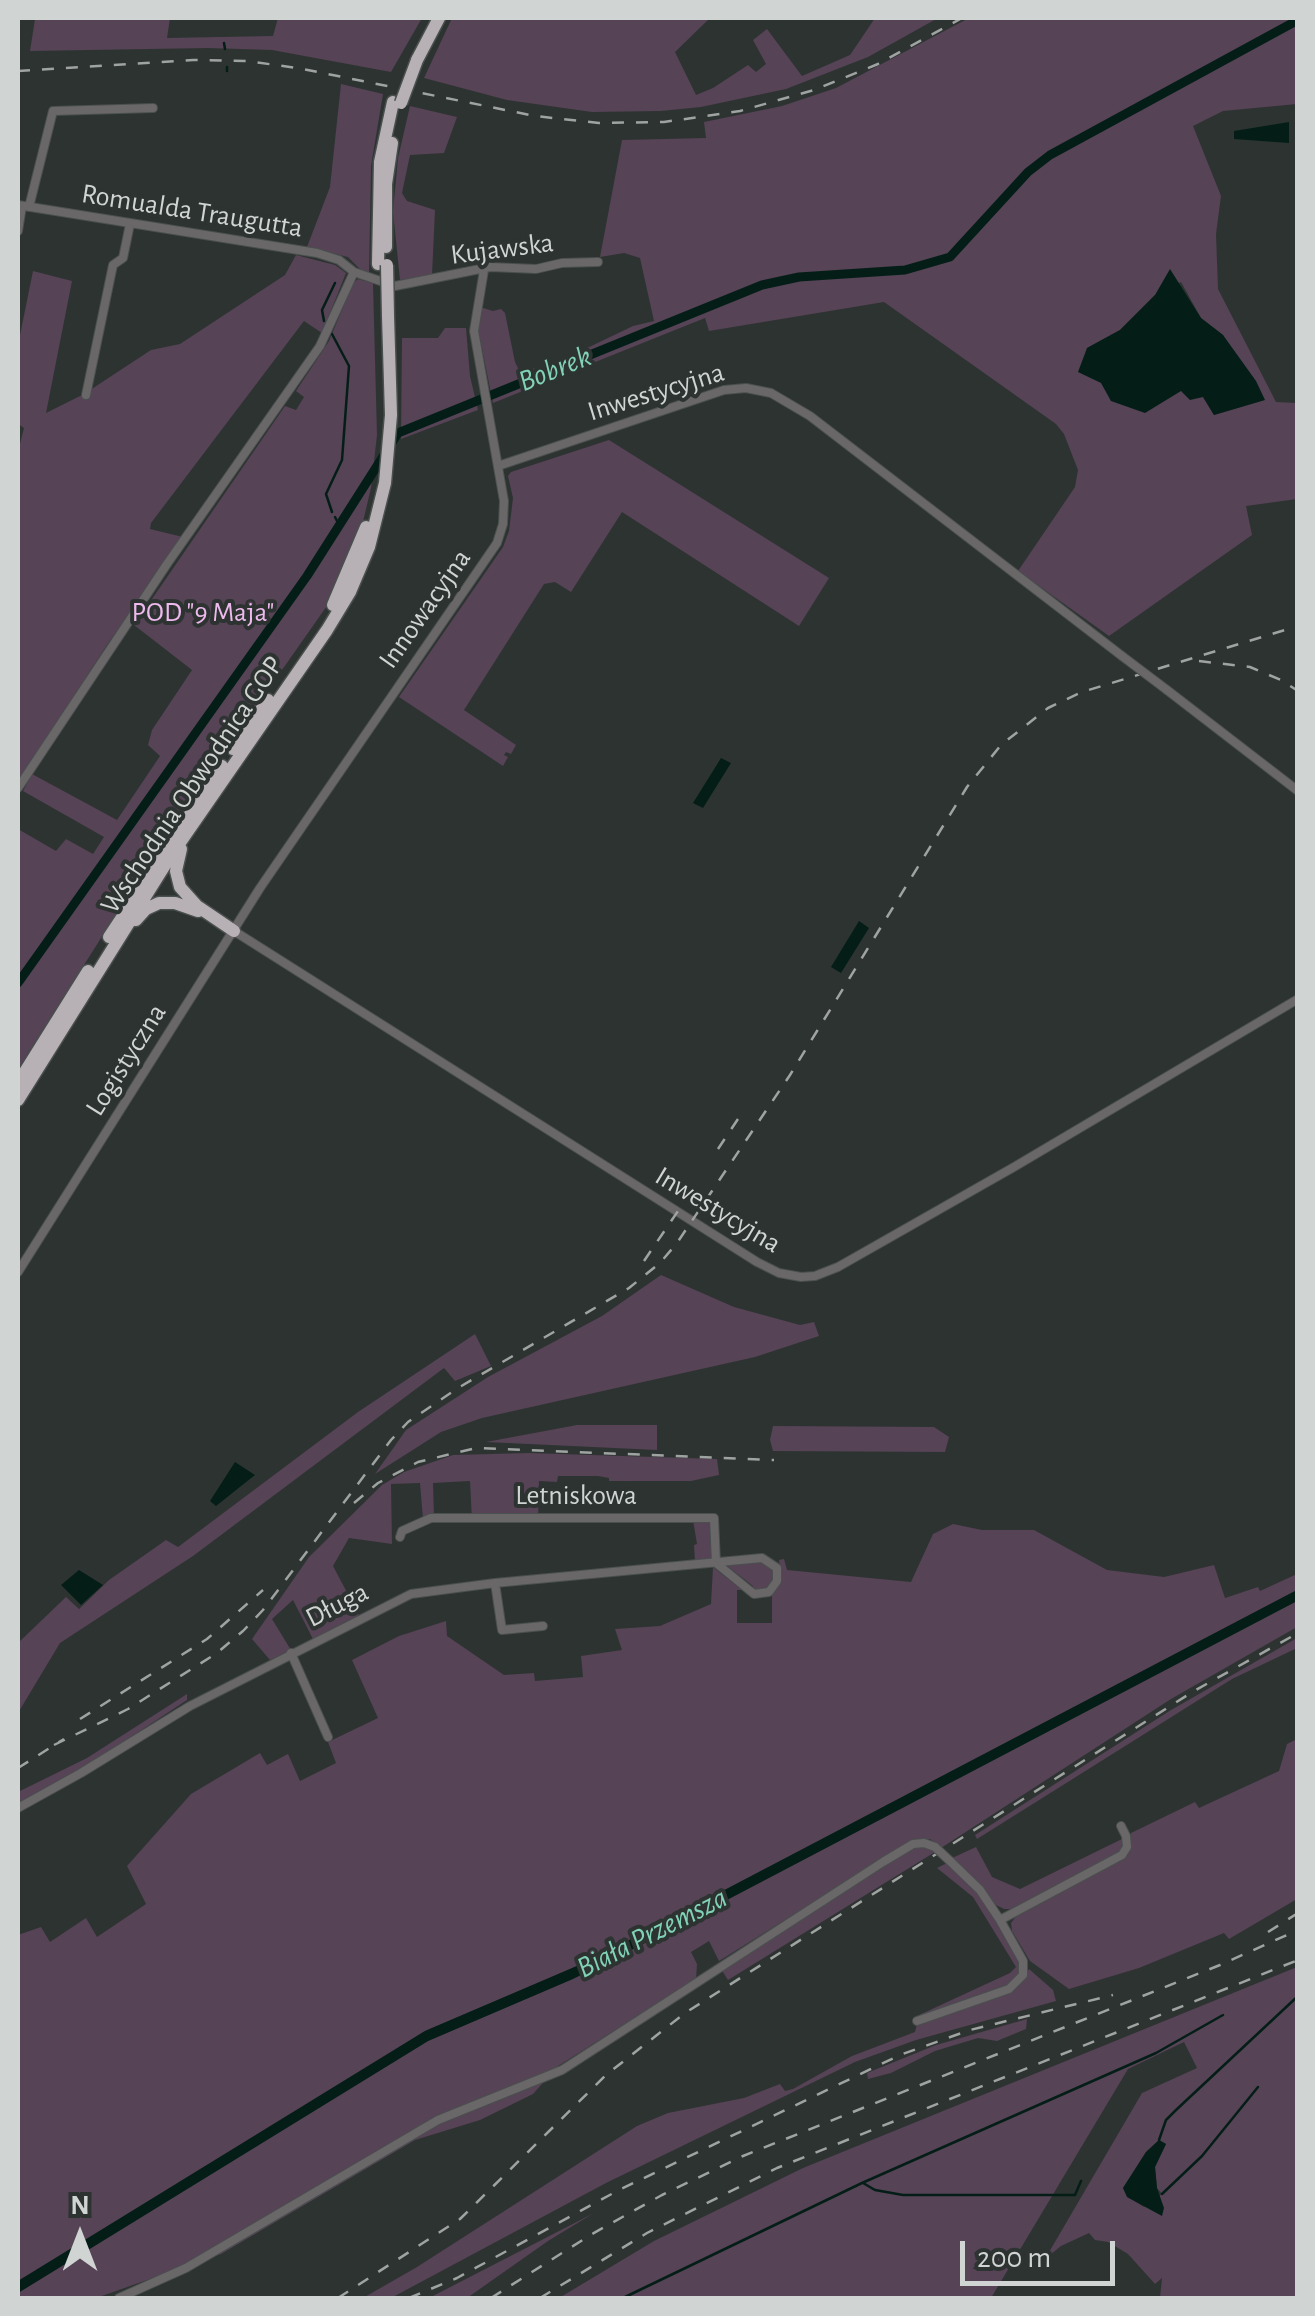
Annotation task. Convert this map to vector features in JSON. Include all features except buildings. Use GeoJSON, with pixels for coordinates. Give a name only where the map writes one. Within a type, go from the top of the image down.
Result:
{"type":"FeatureCollection","features":[{"type":"Feature","properties":{"kind":"highway","name":"Wschodnia Obwodnica GOP"},"geometry":{"type":"LineString","coordinates":[[18,1100],[200,812],[337,614],[369,547],[392,415],[382,264],[386,184],[397,103],[429,18]]}},
{"type":"Feature","properties":{"kind":"highway","name":"Wschodnia Obwodnica GOP"},"geometry":{"type":"LineString","coordinates":[[413,60],[439,18]]}},
{"type":"Feature","properties":{"kind":"highway","name":"Wschodnia Obwodnica GOP"},"geometry":{"type":"LineString","coordinates":[[18,1083],[185,818],[329,612],[357,554],[381,487],[384,315]]}},
{"type":"Feature","properties":{"kind":"highway"},"geometry":{"type":"LineString","coordinates":[[200,812],[178,854],[176,871],[184,894],[234,931]]}},
{"type":"Feature","properties":{"kind":"highway"},"geometry":{"type":"LineString","coordinates":[[114,945],[146,908],[159,903],[182,905],[210,916]]}},
{"type":"Feature","properties":{"kind":"street"},"geometry":{"type":"LineString","coordinates":[[18,231],[53,111],[153,108]]}},
{"type":"Feature","properties":{"kind":"street","name":"Romualda Traugutta"},"geometry":{"type":"LineString","coordinates":[[23,206],[317,254],[339,260],[354,272]]}},
{"type":"Feature","properties":{"kind":"street"},"geometry":{"type":"LineString","coordinates":[[86,396],[113,265],[123,258],[130,224]]}},
{"type":"Feature","properties":{"kind":"street","name":"Kujawska"},"geometry":{"type":"LineString","coordinates":[[354,272],[394,286],[506,266],[536,269],[562,263],[598,262]]}},
{"type":"Feature","properties":{"kind":"street","name":"Innowacyjna"},"geometry":{"type":"LineString","coordinates":[[234,931],[497,543],[505,507],[474,332],[484,270]]}},
{"type":"Feature","properties":{"kind":"street"},"geometry":{"type":"LineString","coordinates":[[18,788],[167,564],[320,346],[354,272]]}},
{"type":"Feature","properties":{"kind":"street","name":"Inwestycyjna"},"geometry":{"type":"LineString","coordinates":[[498,466],[724,390],[746,388],[771,394],[810,416],[1298,791]]}},
{"type":"Feature","properties":{"kind":"street","name":"Inwestycyjna"},"geometry":{"type":"LineString","coordinates":[[234,931],[757,1262],[779,1274],[801,1277],[838,1267],[1014,1168],[1298,999]]}},
{"type":"Feature","properties":{"kind":"street","name":"Logistyczna"},"geometry":{"type":"LineString","coordinates":[[18,1272],[234,931]]}},
{"type":"Feature","properties":{"kind":"street","name":"Letniskowa"},"geometry":{"type":"LineString","coordinates":[[400,1537],[410,1526],[432,1518],[714,1518],[716,1564]]}},
{"type":"Feature","properties":{"kind":"street","name":"Długa"},"geometry":{"type":"LineString","coordinates":[[18,1808],[81,1774],[158,1723],[411,1594],[762,1558],[770,1561],[778,1572],[774,1588],[761,1595],[749,1592],[716,1564]]}},
{"type":"Feature","properties":{"kind":"street"},"geometry":{"type":"LineString","coordinates":[[495,1583],[502,1630],[543,1626]]}},
{"type":"Feature","properties":{"kind":"street"},"geometry":{"type":"LineString","coordinates":[[291,1653],[328,1738]]}},
{"type":"Feature","properties":{"kind":"street"},"geometry":{"type":"LineString","coordinates":[[1000,1920],[1122,1855],[1127,1847],[1120,1826]]}},
{"type":"Feature","properties":{"kind":"street"},"geometry":{"type":"LineString","coordinates":[[119,2298],[186,2268],[438,2120],[562,2070],[883,1862],[913,1844],[924,1843],[935,1847],[980,1890],[1024,1960],[1019,1982],[917,2021]]}},
{"type":"Feature","properties":{"kind":"green space"},"geometry":{"type":"Polygon","coordinates":[[[170,18],[167,38],[273,36],[278,18],[422,18],[391,72],[272,50],[30,51],[35,19],[170,18]]]}},
{"type":"Feature","properties":{"kind":"green space"},"geometry":{"type":"Polygon","coordinates":[[[452,18],[710,18],[675,52],[696,95],[748,65],[756,72],[766,64],[753,40],[767,29],[802,76],[850,55],[875,18],[938,18],[868,57],[786,89],[701,107],[592,112],[507,100],[424,78],[452,18]]]}},
{"type":"Feature","properties":{"kind":"green space"},"geometry":{"type":"Polygon","coordinates":[[[969,18],[1297,18],[1297,104],[1223,111],[1193,126],[1221,196],[1216,234],[1218,289],[1276,402],[1297,403],[1297,499],[1246,506],[1252,535],[1109,636],[1018,571],[1075,487],[1078,470],[1064,434],[1056,424],[884,302],[709,331],[705,318],[493,403],[477,324],[480,307],[505,313],[520,372],[558,362],[633,326],[654,321],[640,258],[624,253],[600,257],[622,140],[706,138],[704,122],[782,106],[836,88],[969,18]],[[1181,282],[1155,295],[1120,330],[1087,348],[1111,401],[1157,402],[1182,390],[1203,397],[1214,415],[1264,400],[1223,335],[1201,318],[1181,282]]]}},
{"type":"Feature","properties":{"kind":"green space"},"geometry":{"type":"Polygon","coordinates":[[[341,84],[383,94],[371,166],[369,274],[348,257],[307,247],[330,187],[341,84]]]}},
{"type":"Feature","properties":{"kind":"green space"},"geometry":{"type":"Polygon","coordinates":[[[410,106],[457,117],[444,153],[410,155],[402,193],[407,201],[435,210],[432,275],[400,280],[393,211],[398,158],[410,106]]]}},
{"type":"Feature","properties":{"kind":"green space"},"geometry":{"type":"Polygon","coordinates":[[[296,255],[335,265],[346,273],[322,333],[304,321],[151,523],[150,529],[183,537],[18,782],[18,452],[24,428],[18,424],[18,345],[33,271],[72,281],[46,413],[84,394],[151,350],[180,344],[285,275],[296,255]]]}},
{"type":"Feature","properties":{"kind":"green space","name":"POD \"9 Maja\""},"geometry":{"type":"Polygon","coordinates":[[[358,279],[373,283],[377,435],[362,526],[329,603],[169,831],[18,1069],[18,829],[56,851],[66,839],[93,854],[104,837],[23,791],[32,774],[117,820],[160,756],[148,745],[152,730],[192,670],[134,625],[285,406],[296,410],[304,397],[296,391],[329,341],[358,279]]]}},
{"type":"Feature","properties":{"kind":"green space"},"geometry":{"type":"Polygon","coordinates":[[[445,328],[466,328],[478,410],[401,439],[402,338],[438,338],[445,328]]]}},
{"type":"Feature","properties":{"kind":"green space"},"geometry":{"type":"Polygon","coordinates":[[[609,440],[829,578],[799,626],[622,512],[571,592],[555,582],[544,584],[464,710],[516,745],[511,754],[504,755],[508,757],[503,766],[399,697],[503,547],[513,498],[508,476],[511,472],[609,440]]]}},
{"type":"Feature","properties":{"kind":"green space"},"geometry":{"type":"Polygon","coordinates":[[[661,1275],[734,1307],[800,1325],[814,1322],[819,1336],[755,1357],[482,1418],[441,1432],[375,1474],[406,1430],[488,1377],[602,1316],[661,1275]]]}},
{"type":"Feature","properties":{"kind":"green space"},"geometry":{"type":"Polygon","coordinates":[[[475,1334],[491,1366],[455,1381],[444,1368],[193,1556],[60,1643],[18,1713],[18,1643],[66,1597],[79,1609],[109,1580],[166,1540],[178,1547],[358,1412],[475,1334]]]}},
{"type":"Feature","properties":{"kind":"green space"},"geometry":{"type":"Polygon","coordinates":[[[577,1425],[657,1425],[657,1450],[486,1442],[577,1425]]]}},
{"type":"Feature","properties":{"kind":"green space"},"geometry":{"type":"Polygon","coordinates":[[[773,1426],[934,1427],[949,1437],[945,1452],[773,1451],[773,1426]]]}},
{"type":"Feature","properties":{"kind":"green space"},"geometry":{"type":"Polygon","coordinates":[[[529,1453],[717,1459],[719,1475],[691,1481],[609,1481],[598,1476],[558,1476],[557,1482],[539,1481],[538,1520],[472,1521],[470,1481],[433,1483],[434,1516],[423,1519],[420,1483],[391,1484],[392,1544],[349,1538],[333,1566],[359,1615],[313,1639],[293,1600],[272,1619],[291,1650],[270,1660],[252,1639],[309,1557],[382,1485],[404,1472],[453,1455],[529,1453]]]}},
{"type":"Feature","properties":{"kind":"green space"},"geometry":{"type":"Polygon","coordinates":[[[693,1520],[712,1520],[714,1561],[695,1562],[693,1520]]]}},
{"type":"Feature","properties":{"kind":"green space"},"geometry":{"type":"Polygon","coordinates":[[[953,1524],[982,1530],[1034,1530],[1107,1570],[1164,1577],[1214,1565],[1225,1598],[1258,1587],[1260,1591],[1297,1574],[1297,1590],[591,1960],[425,2031],[18,2281],[18,1935],[41,1927],[50,1942],[86,1918],[97,1937],[146,1904],[127,1866],[191,1794],[260,1753],[267,1765],[288,1754],[300,1781],[336,1763],[328,1742],[378,1718],[352,1660],[399,1636],[446,1621],[447,1636],[504,1675],[534,1673],[535,1681],[583,1677],[581,1656],[622,1650],[615,1629],[660,1626],[711,1604],[713,1567],[742,1590],[737,1590],[737,1623],[772,1623],[772,1594],[782,1581],[779,1560],[784,1559],[787,1570],[911,1582],[933,1534],[953,1524]]]}},
{"type":"Feature","properties":{"kind":"green space"},"geometry":{"type":"Polygon","coordinates":[[[762,1561],[772,1567],[774,1575],[771,1586],[764,1591],[752,1590],[753,1586],[727,1566],[762,1561]]]}},
{"type":"Feature","properties":{"kind":"green space"},"geometry":{"type":"Polygon","coordinates":[[[1297,1601],[1297,1627],[1171,1699],[941,1848],[930,1839],[910,1842],[719,1961],[709,1941],[691,1952],[697,1964],[696,1979],[558,2066],[533,2094],[480,2120],[415,2140],[221,2254],[96,2298],[18,2298],[18,2293],[428,2041],[599,1967],[1297,1601]]]}},
{"type":"Feature","properties":{"kind":"green space"},"geometry":{"type":"Polygon","coordinates":[[[1297,1638],[1297,1648],[1232,1679],[977,1839],[975,1835],[1171,1710],[1297,1638]]]}},
{"type":"Feature","properties":{"kind":"green space"},"geometry":{"type":"Polygon","coordinates":[[[187,1694],[187,1700],[78,1772],[18,1805],[18,1792],[87,1758],[187,1694]]]}},
{"type":"Feature","properties":{"kind":"green space"},"geometry":{"type":"Polygon","coordinates":[[[1297,1739],[1297,1899],[1229,1939],[1224,1933],[1139,1968],[1069,1989],[1030,1961],[1012,1931],[1011,1923],[1017,1915],[1127,1856],[1131,1833],[1195,1802],[1199,1808],[1279,1771],[1287,1744],[1297,1739]]]}},
{"type":"Feature","properties":{"kind":"green space"},"geometry":{"type":"Polygon","coordinates":[[[1122,1839],[1122,1853],[1013,1909],[992,1903],[952,1858],[976,1847],[992,1877],[1020,1889],[1122,1839]]]}},
{"type":"Feature","properties":{"kind":"green space"},"geometry":{"type":"Polygon","coordinates":[[[917,1846],[935,1852],[728,1980],[721,1969],[917,1846]]]}},
{"type":"Feature","properties":{"kind":"green space"},"geometry":{"type":"Polygon","coordinates":[[[947,1863],[979,1894],[1019,1957],[1022,1970],[1014,1983],[917,2019],[1016,1967],[973,1897],[937,1868],[947,1863]]]}},
{"type":"Feature","properties":{"kind":"green space"},"geometry":{"type":"Polygon","coordinates":[[[1297,1967],[1297,2298],[1160,2298],[1162,2278],[1155,2284],[1128,2254],[1108,2242],[1095,2240],[1089,2233],[1061,2246],[1045,2259],[1142,2093],[1197,2068],[1184,2042],[1128,2069],[991,2298],[559,2298],[654,2241],[803,2168],[1297,1967]],[[1159,2140],[1146,2152],[1123,2188],[1128,2197],[1144,2207],[1162,2194],[1157,2188],[1155,2167],[1166,2144],[1159,2140]]]}},
{"type":"Feature","properties":{"kind":"green space"},"geometry":{"type":"Polygon","coordinates":[[[1029,1969],[1053,1990],[1056,2001],[916,2040],[855,2062],[606,2183],[391,2298],[363,2298],[637,2126],[668,2113],[744,2098],[780,2084],[785,2091],[793,2089],[852,2056],[915,2032],[917,2024],[1005,1994],[1018,1987],[1029,1969]]]}},
{"type":"Feature","properties":{"kind":"green space"},"geometry":{"type":"Polygon","coordinates":[[[1027,2019],[1026,2029],[997,2041],[978,2038],[868,2079],[867,2073],[936,2045],[1027,2019]]]}},
{"type":"Feature","properties":{"kind":"green space"},"geometry":{"type":"Polygon","coordinates":[[[594,2213],[467,2298],[429,2298],[594,2213]]]}},
{"type":"Feature","properties":{"kind":"water"},"geometry":{"type":"Polygon","coordinates":[[[1289,122],[1289,143],[1234,139],[1234,131],[1289,122]]]}},
{"type":"Feature","properties":{"kind":"water"},"geometry":{"type":"Polygon","coordinates":[[[1170,269],[1201,318],[1223,335],[1265,400],[1214,415],[1203,397],[1190,400],[1181,391],[1145,413],[1111,401],[1101,383],[1078,372],[1087,348],[1120,330],[1155,295],[1170,269]]]}},
{"type":"Feature","properties":{"kind":"water"},"geometry":{"type":"Polygon","coordinates":[[[663,387],[666,396],[599,418],[596,410],[663,387]]]}},
{"type":"Feature","properties":{"kind":"water"},"geometry":{"type":"Polygon","coordinates":[[[721,758],[731,763],[703,808],[693,803],[721,758]]]}},
{"type":"Feature","properties":{"kind":"water"},"geometry":{"type":"Polygon","coordinates":[[[859,921],[869,928],[841,973],[831,967],[859,921]]]}},
{"type":"Feature","properties":{"kind":"water"},"geometry":{"type":"Polygon","coordinates":[[[235,1462],[255,1475],[216,1506],[210,1501],[235,1462]]]}},
{"type":"Feature","properties":{"kind":"water"},"geometry":{"type":"Polygon","coordinates":[[[79,1570],[103,1585],[81,1605],[61,1585],[79,1570]]]}},
{"type":"Feature","properties":{"kind":"water","name":"Biała Przemsza"},"geometry":{"type":"Polygon","coordinates":[[[1297,1590],[1297,1601],[641,1945],[573,1979],[428,2041],[18,2293],[18,2281],[425,2031],[591,1960],[1297,1590]]]}},
{"type":"Feature","properties":{"kind":"water"},"geometry":{"type":"Polygon","coordinates":[[[1159,2140],[1166,2144],[1155,2167],[1164,2208],[1162,2216],[1127,2197],[1123,2188],[1146,2152],[1159,2140]]]}},
{"type":"Feature","properties":{"kind":"waterway","name":"Bobrek"},"geometry":{"type":"LineString","coordinates":[[18,983],[307,576],[398,433],[762,285],[799,277],[905,270],[950,257],[1028,172],[1050,155],[1298,20]]}},
{"type":"Feature","properties":{"kind":"waterway"},"geometry":{"type":"LineString","coordinates":[[224,43],[225,49]]}},
{"type":"Feature","properties":{"kind":"waterway"},"geometry":{"type":"LineString","coordinates":[[324,321],[322,310],[335,283]]}},
{"type":"Feature","properties":{"kind":"waterway"},"geometry":{"type":"LineString","coordinates":[[332,334],[349,366],[342,460],[326,494],[332,512]]}},
{"type":"Feature","properties":{"kind":"waterway"},"geometry":{"type":"LineString","coordinates":[[335,517],[339,525]]}},
{"type":"Feature","properties":{"kind":"waterway"},"geometry":{"type":"LineString","coordinates":[[1159,2140],[1166,2120],[1298,1996]]}},
{"type":"Feature","properties":{"kind":"waterway"},"geometry":{"type":"LineString","coordinates":[[623,2298],[862,2183],[1156,2053],[1223,2015]]}},
{"type":"Feature","properties":{"kind":"waterway"},"geometry":{"type":"LineString","coordinates":[[1162,2194],[1202,2156],[1258,2087]]}},
{"type":"Feature","properties":{"kind":"waterway"},"geometry":{"type":"LineString","coordinates":[[863,2183],[875,2190],[903,2195],[1075,2195],[1081,2181]]}},
{"type":"Feature","properties":{"kind":"railway"},"geometry":{"type":"LineString","coordinates":[[18,71],[193,60],[248,61],[535,116],[599,123],[664,122],[740,111],[814,90],[878,64],[962,18]]}},
{"type":"Feature","properties":{"kind":"railway"},"geometry":{"type":"LineString","coordinates":[[54,1745],[128,1709],[217,1653],[243,1631],[408,1422],[458,1388],[629,1288],[660,1263],[790,1075],[967,787],[1001,745],[1048,708],[1082,692],[1298,626]]}},
{"type":"Feature","properties":{"kind":"railway"},"geometry":{"type":"LineString","coordinates":[[1199,661],[1250,667],[1298,691]]}},
{"type":"Feature","properties":{"kind":"railway"},"geometry":{"type":"LineString","coordinates":[[718,1149],[740,1116]]}},
{"type":"Feature","properties":{"kind":"railway"},"geometry":{"type":"LineString","coordinates":[[644,1261],[695,1186]]}},
{"type":"Feature","properties":{"kind":"railway"},"geometry":{"type":"LineString","coordinates":[[354,1503],[378,1483],[418,1462],[476,1448],[774,1460]]}},
{"type":"Feature","properties":{"kind":"railway"},"geometry":{"type":"LineString","coordinates":[[80,1719],[207,1639],[263,1590]]}},
{"type":"Feature","properties":{"kind":"railway"},"geometry":{"type":"LineString","coordinates":[[338,2298],[460,2219],[606,2075],[685,2013],[1194,1691],[1298,1633]]}},
{"type":"Feature","properties":{"kind":"railway"},"geometry":{"type":"LineString","coordinates":[[18,1768],[64,1739]]}},
{"type":"Feature","properties":{"kind":"railway"},"geometry":{"type":"LineString","coordinates":[[1268,1932],[1298,1913]]}},
{"type":"Feature","properties":{"kind":"railway"},"geometry":{"type":"LineString","coordinates":[[491,2298],[592,2234],[743,2156],[1298,1930]]}},
{"type":"Feature","properties":{"kind":"railway"},"geometry":{"type":"LineString","coordinates":[[540,2298],[647,2233],[777,2168],[1298,1960]]}},
{"type":"Feature","properties":{"kind":"railway"},"geometry":{"type":"LineString","coordinates":[[409,2298],[457,2278],[619,2190],[900,2055],[970,2030],[1113,1995]]}}]}
